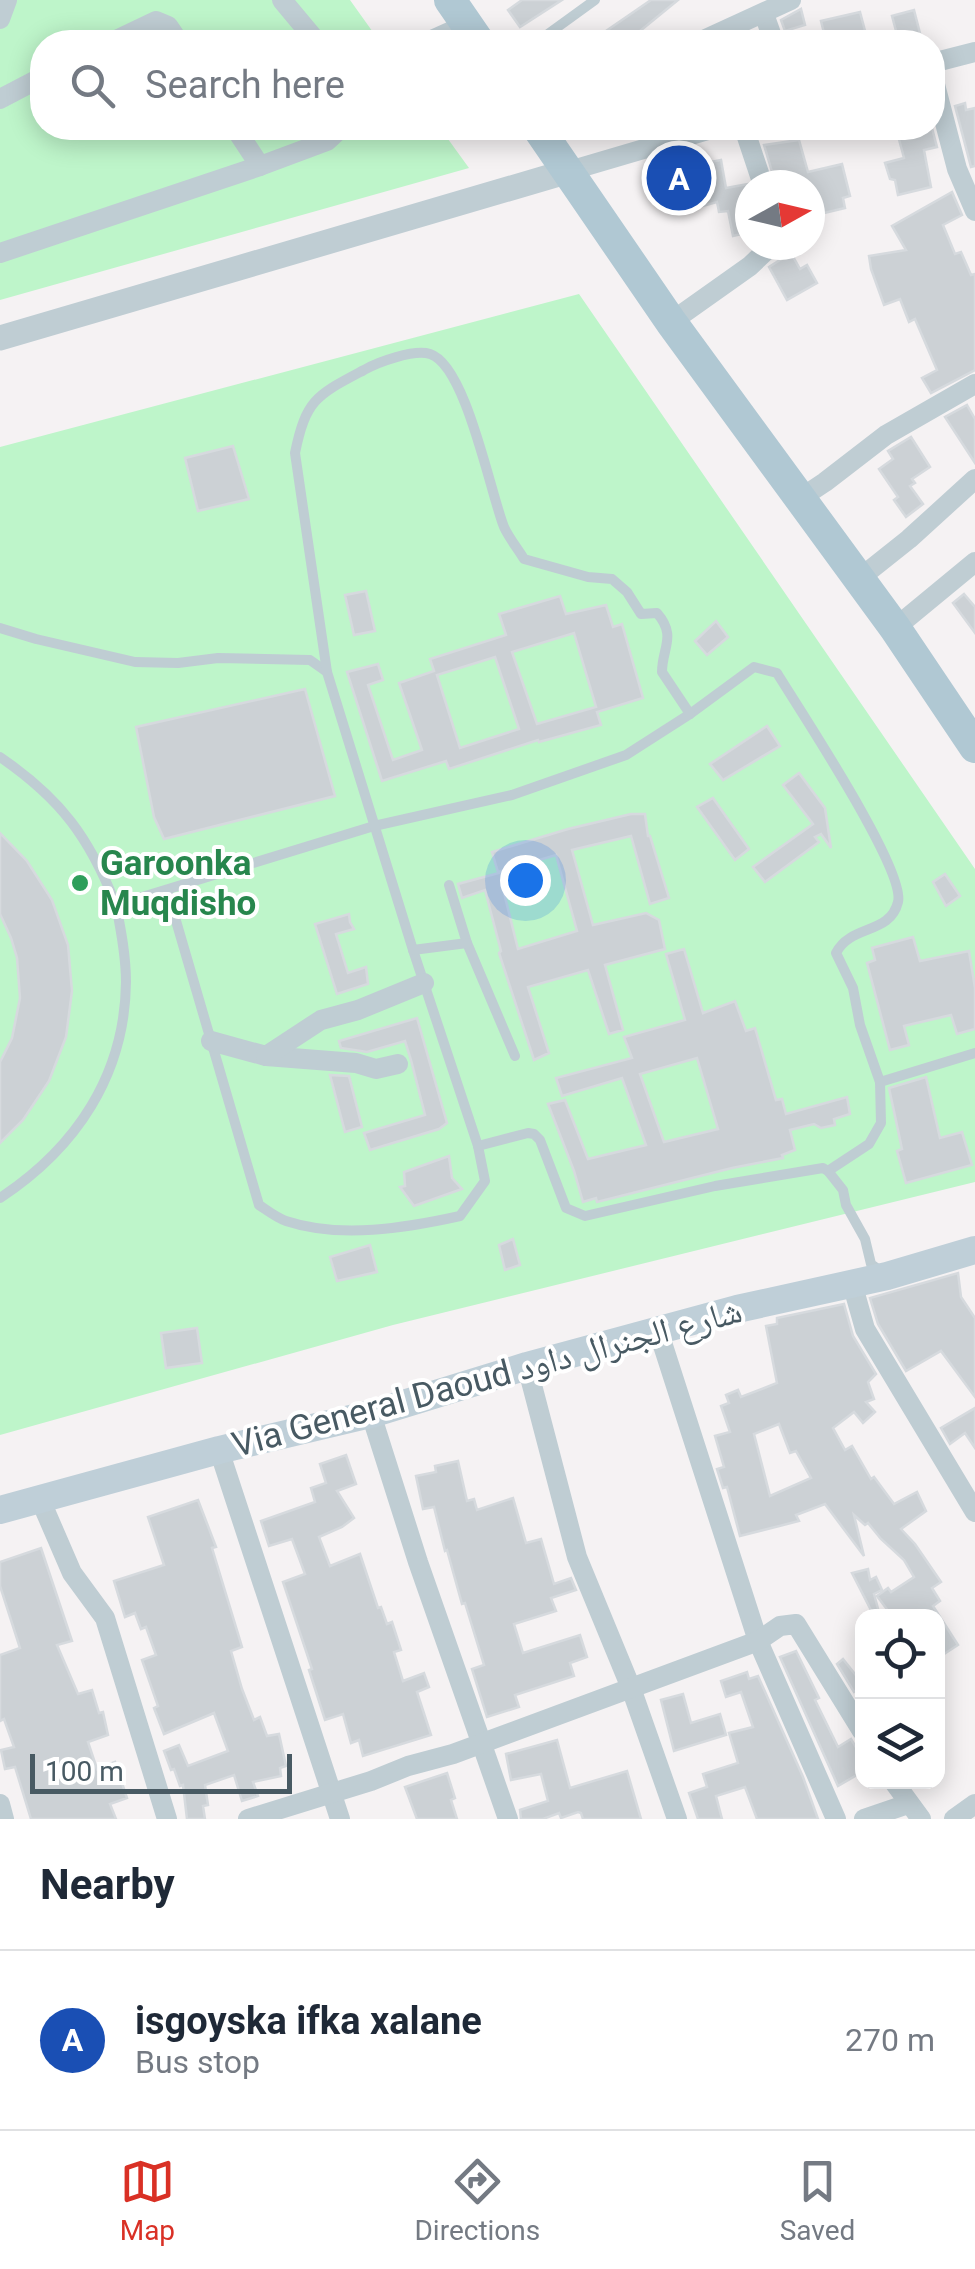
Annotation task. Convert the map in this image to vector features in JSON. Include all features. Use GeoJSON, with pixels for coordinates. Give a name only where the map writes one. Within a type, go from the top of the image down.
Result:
{"type":"FeatureCollection","features":[{"type":"Feature","properties":{"kind":"main road"},"geometry":{"type":"LineString","coordinates":[[547,140],[672,322],[860,578],[975,747]]}},
{"type":"Feature","properties":{"kind":"main road","name":"Via General Daoud شارع الجنرال داود"},"geometry":{"type":"LineString","coordinates":[[0,1510],[218,1450],[372,1414],[658,1330],[887,1276],[975,1250]]}},
{"type":"Feature","properties":{"kind":"street"},"geometry":{"type":"LineString","coordinates":[[0,18],[8,0]]}},
{"type":"Feature","properties":{"kind":"street"},"geometry":{"type":"LineString","coordinates":[[282,0],[307,30]]}},
{"type":"Feature","properties":{"kind":"street"},"geometry":{"type":"LineString","coordinates":[[727,30],[791,0]]}},
{"type":"Feature","properties":{"kind":"street"},"geometry":{"type":"LineString","coordinates":[[764,14],[770,30]]}},
{"type":"Feature","properties":{"kind":"street"},"geometry":{"type":"LineString","coordinates":[[138,30],[156,22],[171,30]]}},
{"type":"Feature","properties":{"kind":"street"},"geometry":{"type":"LineString","coordinates":[[945,60],[975,52]]}},
{"type":"Feature","properties":{"kind":"street"},"geometry":{"type":"LineString","coordinates":[[1,96],[30,83]]}},
{"type":"Feature","properties":{"kind":"street"},"geometry":{"type":"LineString","coordinates":[[945,123],[974,213]]}},
{"type":"Feature","properties":{"kind":"street"},"geometry":{"type":"LineString","coordinates":[[243,140],[260,166]]}},
{"type":"Feature","properties":{"kind":"street"},"geometry":{"type":"LineString","coordinates":[[0,253],[326,140]]}},
{"type":"Feature","properties":{"kind":"street"},"geometry":{"type":"LineString","coordinates":[[0,338],[674,140]]}},
{"type":"Feature","properties":{"kind":"street"},"geometry":{"type":"LineString","coordinates":[[748,140],[758,170]]}},
{"type":"Feature","properties":{"kind":"street"},"geometry":{"type":"LineString","coordinates":[[672,322],[756,260]]}},
{"type":"Feature","properties":{"kind":"street"},"geometry":{"type":"LineString","coordinates":[[801,498],[886,434],[975,384]]}},
{"type":"Feature","properties":{"kind":"street"},"geometry":{"type":"LineString","coordinates":[[860,578],[975,479]]}},
{"type":"Feature","properties":{"kind":"street"},"geometry":{"type":"LineString","coordinates":[[895,628],[975,562]]}},
{"type":"Feature","properties":{"kind":"street"},"geometry":{"type":"LineString","coordinates":[[266,1056],[320,1020],[358,1010],[424,983]]}},
{"type":"Feature","properties":{"kind":"street"},"geometry":{"type":"LineString","coordinates":[[211,1041],[266,1056],[342,1061],[376,1069],[398,1064]]}},
{"type":"Feature","properties":{"kind":"street"},"geometry":{"type":"LineString","coordinates":[[852,1283],[865,1329],[975,1512]]}},
{"type":"Feature","properties":{"kind":"street"},"geometry":{"type":"LineString","coordinates":[[658,1330],[758,1642],[836,1819]]}},
{"type":"Feature","properties":{"kind":"street"},"geometry":{"type":"LineString","coordinates":[[527,1366],[578,1558],[678,1819]]}},
{"type":"Feature","properties":{"kind":"street"},"geometry":{"type":"LineString","coordinates":[[372,1414],[418,1562],[508,1819]]}},
{"type":"Feature","properties":{"kind":"street"},"geometry":{"type":"LineString","coordinates":[[218,1450],[340,1819]]}},
{"type":"Feature","properties":{"kind":"street"},"geometry":{"type":"LineString","coordinates":[[40,1500],[72,1573],[105,1618],[167,1819]]}},
{"type":"Feature","properties":{"kind":"street"},"geometry":{"type":"LineString","coordinates":[[248,1819],[482,1743],[758,1642],[780,1626],[796,1624],[855,1720]]}},
{"type":"Feature","properties":{"kind":"street"},"geometry":{"type":"LineString","coordinates":[[864,1819],[914,1812],[899,1789]]}},
{"type":"Feature","properties":{"kind":"street"},"geometry":{"type":"LineString","coordinates":[[0,1804],[4,1819]]}},
{"type":"Feature","properties":{"kind":"street"},"geometry":{"type":"LineString","coordinates":[[954,1819],[975,1804]]}},
{"type":"Feature","properties":{"kind":"lane"},"geometry":{"type":"LineString","coordinates":[[554,30],[596,0]]}},
{"type":"Feature","properties":{"kind":"lane"},"geometry":{"type":"LineString","coordinates":[[167,890],[259,1205],[282,1220],[321,1230],[405,1228],[460,1216],[484,1181],[478,1146],[327,672],[295,453],[300,426],[312,403],[330,388],[374,365],[407,355],[428,353],[438,358],[468,410],[505,530],[524,559],[588,577],[612,579],[627,592],[640,614],[657,613],[666,623],[668,646],[662,672],[690,714]]}},
{"type":"Feature","properties":{"kind":"lane"},"geometry":{"type":"LineString","coordinates":[[0,628],[135,662],[178,663],[218,658],[310,660],[327,672]]}},
{"type":"Feature","properties":{"kind":"lane"},"geometry":{"type":"LineString","coordinates":[[116,905],[374,826],[512,795],[626,755],[754,667],[777,672],[875,835],[899,901],[891,916],[878,927],[855,932],[841,942],[836,952],[853,988],[860,1025],[880,1082],[880,1123],[870,1144],[828,1171]]}},
{"type":"Feature","properties":{"kind":"lane"},"geometry":{"type":"LineString","coordinates":[[0,758],[30,778],[82,834],[116,905],[124,941],[126,980],[114,1056],[102,1087],[80,1125],[55,1155],[0,1198]]}},
{"type":"Feature","properties":{"kind":"lane"},"geometry":{"type":"LineString","coordinates":[[450,885],[467,942],[515,1056]]}},
{"type":"Feature","properties":{"kind":"lane"},"geometry":{"type":"LineString","coordinates":[[413,950],[467,942]]}},
{"type":"Feature","properties":{"kind":"lane"},"geometry":{"type":"LineString","coordinates":[[880,1082],[975,1053]]}},
{"type":"Feature","properties":{"kind":"lane"},"geometry":{"type":"LineString","coordinates":[[478,1146],[534,1134],[540,1140],[566,1208],[585,1216],[716,1186],[823,1168],[843,1190],[846,1206],[866,1239],[871,1264],[887,1276]]}},
{"type":"Feature","properties":{"kind":"green space"},"geometry":{"type":"Polygon","coordinates":[[[0,0],[350,0],[371,30],[30,30],[30,140],[449,140],[469,168],[0,300],[0,0]]]}},
{"type":"Feature","properties":{"kind":"green space"},"geometry":{"type":"Polygon","coordinates":[[[579,294],[975,869],[975,1182],[393,1325],[0,1435],[0,447],[579,294]]]}},
{"type":"Feature","properties":{"kind":"building"},"geometry":{"type":"Polygon","coordinates":[[[522,0],[562,0],[520,27],[508,10],[522,0]]]}},
{"type":"Feature","properties":{"kind":"building"},"geometry":{"type":"Polygon","coordinates":[[[651,0],[678,0],[641,30],[607,30],[651,0]]]}},
{"type":"Feature","properties":{"kind":"building"},"geometry":{"type":"Polygon","coordinates":[[[801,9],[805,25],[785,30],[781,20],[801,9]]]}},
{"type":"Feature","properties":{"kind":"building"},"geometry":{"type":"Polygon","coordinates":[[[914,10],[919,30],[896,30],[892,16],[914,10]]]}},
{"type":"Feature","properties":{"kind":"building"},"geometry":{"type":"Polygon","coordinates":[[[860,12],[865,30],[823,30],[821,21],[860,12]]]}},
{"type":"Feature","properties":{"kind":"building"},"geometry":{"type":"Polygon","coordinates":[[[965,103],[966,110],[975,108],[975,166],[971,167],[955,106],[965,103]]]}},
{"type":"Feature","properties":{"kind":"building"},"geometry":{"type":"Polygon","coordinates":[[[799,140],[807,170],[772,170],[764,145],[799,140]]]}},
{"type":"Feature","properties":{"kind":"building"},"geometry":{"type":"Polygon","coordinates":[[[899,140],[935,140],[937,147],[924,150],[931,187],[898,195],[885,163],[904,158],[899,140]]]}},
{"type":"Feature","properties":{"kind":"building"},"geometry":{"type":"Polygon","coordinates":[[[721,160],[726,188],[735,186],[735,236],[728,211],[719,212],[717,202],[688,210],[679,178],[701,171],[700,164],[721,160]]]}},
{"type":"Feature","properties":{"kind":"building"},"geometry":{"type":"Polygon","coordinates":[[[842,164],[850,196],[843,198],[845,208],[825,213],[825,170],[816,170],[842,164]]]}},
{"type":"Feature","properties":{"kind":"building"},"geometry":{"type":"Polygon","coordinates":[[[952,192],[962,215],[943,225],[955,254],[961,252],[971,275],[975,274],[975,370],[931,393],[922,378],[937,370],[915,319],[909,322],[900,299],[884,305],[869,256],[906,250],[892,226],[952,192]]]}},
{"type":"Feature","properties":{"kind":"building"},"geometry":{"type":"Polygon","coordinates":[[[780,260],[795,260],[800,269],[807,265],[817,283],[787,300],[769,267],[780,260]]]}},
{"type":"Feature","properties":{"kind":"building"},"geometry":{"type":"Polygon","coordinates":[[[967,405],[975,419],[975,463],[945,417],[967,405]]]}},
{"type":"Feature","properties":{"kind":"building"},"geometry":{"type":"Polygon","coordinates":[[[911,437],[930,467],[912,479],[915,483],[910,486],[923,504],[906,517],[879,469],[893,459],[888,451],[911,437]]]}},
{"type":"Feature","properties":{"kind":"building"},"geometry":{"type":"Polygon","coordinates":[[[233,446],[249,499],[198,511],[185,458],[233,446]]]}},
{"type":"Feature","properties":{"kind":"building"},"geometry":{"type":"Polygon","coordinates":[[[366,591],[375,631],[354,635],[345,595],[366,591]]]}},
{"type":"Feature","properties":{"kind":"building"},"geometry":{"type":"Polygon","coordinates":[[[964,594],[975,607],[975,633],[953,603],[964,594]]]}},
{"type":"Feature","properties":{"kind":"building"},"geometry":{"type":"Polygon","coordinates":[[[560,596],[566,614],[606,605],[613,627],[622,624],[643,698],[597,712],[601,725],[538,740],[449,769],[446,761],[382,781],[347,672],[378,664],[383,680],[368,685],[393,760],[422,750],[399,683],[434,671],[430,659],[506,635],[499,614],[560,596]],[[574,633],[512,652],[537,724],[596,707],[574,633]],[[495,657],[437,675],[460,748],[519,729],[495,657]]]}},
{"type":"Feature","properties":{"kind":"building"},"geometry":{"type":"Polygon","coordinates":[[[716,621],[728,637],[707,655],[695,641],[716,621]]]}},
{"type":"Feature","properties":{"kind":"building"},"geometry":{"type":"Polygon","coordinates":[[[305,689],[335,796],[164,839],[154,817],[136,727],[305,689]]]}},
{"type":"Feature","properties":{"kind":"building"},"geometry":{"type":"Polygon","coordinates":[[[767,726],[780,746],[723,780],[710,764],[767,726]]]}},
{"type":"Feature","properties":{"kind":"building"},"geometry":{"type":"Polygon","coordinates":[[[799,773],[825,808],[831,848],[821,834],[815,837],[819,842],[765,882],[753,867],[813,824],[783,785],[799,773]]]}},
{"type":"Feature","properties":{"kind":"building"},"geometry":{"type":"Polygon","coordinates":[[[713,798],[749,849],[735,860],[697,807],[713,798]]]}},
{"type":"Feature","properties":{"kind":"building"},"geometry":{"type":"Polygon","coordinates":[[[631,814],[645,814],[648,836],[669,898],[650,904],[631,836],[572,850],[593,925],[646,913],[659,920],[665,949],[605,965],[623,1030],[609,1034],[588,970],[528,987],[549,1053],[534,1060],[499,953],[485,890],[462,898],[458,884],[514,869],[517,880],[502,885],[518,949],[577,931],[556,855],[498,872],[492,852],[631,814]]]}},
{"type":"Feature","properties":{"kind":"building"},"geometry":{"type":"Polygon","coordinates":[[[0,833],[27,861],[52,900],[68,945],[72,991],[66,1037],[49,1081],[23,1120],[0,1143],[0,1062],[12,1038],[20,998],[17,958],[0,914],[0,833]]]}},
{"type":"Feature","properties":{"kind":"building"},"geometry":{"type":"Polygon","coordinates":[[[945,874],[960,896],[946,906],[933,882],[945,874]]]}},
{"type":"Feature","properties":{"kind":"building"},"geometry":{"type":"Polygon","coordinates":[[[349,914],[354,929],[336,934],[348,973],[366,967],[368,984],[337,994],[315,924],[349,914]]]}},
{"type":"Feature","properties":{"kind":"building"},"geometry":{"type":"Polygon","coordinates":[[[913,937],[920,961],[969,951],[975,988],[975,1029],[957,1034],[951,1015],[904,1026],[909,1045],[890,1050],[867,963],[875,960],[872,948],[913,937]]]}},
{"type":"Feature","properties":{"kind":"building"},"geometry":{"type":"Polygon","coordinates":[[[684,949],[703,1013],[735,1001],[746,1031],[755,1028],[776,1100],[782,1099],[786,1114],[847,1097],[850,1114],[834,1119],[835,1125],[821,1128],[814,1124],[790,1130],[795,1150],[782,1155],[783,1158],[597,1202],[596,1198],[583,1202],[548,1104],[565,1100],[588,1159],[646,1145],[622,1078],[562,1096],[556,1078],[632,1058],[624,1037],[685,1020],[666,954],[684,949]],[[697,1058],[640,1074],[664,1142],[718,1129],[697,1058]]]}},
{"type":"Feature","properties":{"kind":"building"},"geometry":{"type":"Polygon","coordinates":[[[417,1018],[447,1123],[439,1129],[370,1150],[364,1133],[425,1115],[411,1060],[405,1041],[367,1052],[341,1048],[339,1041],[417,1018]]]}},
{"type":"Feature","properties":{"kind":"building"},"geometry":{"type":"Polygon","coordinates":[[[330,1075],[349,1076],[362,1127],[345,1132],[330,1075]]]}},
{"type":"Feature","properties":{"kind":"building"},"geometry":{"type":"Polygon","coordinates":[[[926,1077],[940,1138],[962,1132],[972,1165],[906,1183],[897,1151],[902,1149],[889,1088],[926,1077]]]}},
{"type":"Feature","properties":{"kind":"building"},"geometry":{"type":"Polygon","coordinates":[[[449,1156],[452,1178],[462,1189],[414,1206],[400,1187],[405,1186],[404,1172],[449,1156]]]}},
{"type":"Feature","properties":{"kind":"building"},"geometry":{"type":"Polygon","coordinates":[[[513,1239],[520,1265],[505,1270],[499,1245],[513,1239]]]}},
{"type":"Feature","properties":{"kind":"building"},"geometry":{"type":"Polygon","coordinates":[[[370,1245],[377,1272],[337,1281],[330,1257],[370,1245]]]}},
{"type":"Feature","properties":{"kind":"building"},"geometry":{"type":"Polygon","coordinates":[[[958,1273],[961,1297],[975,1318],[975,1397],[941,1351],[906,1371],[878,1324],[870,1298],[958,1273]]]}},
{"type":"Feature","properties":{"kind":"building"},"geometry":{"type":"Polygon","coordinates":[[[844,1304],[853,1336],[876,1374],[868,1382],[874,1399],[866,1402],[875,1412],[863,1423],[854,1412],[833,1428],[845,1450],[852,1446],[871,1479],[874,1477],[894,1504],[917,1492],[926,1511],[901,1529],[941,1582],[932,1588],[940,1601],[933,1606],[935,1609],[887,1609],[877,1596],[914,1577],[904,1560],[868,1523],[865,1525],[854,1515],[864,1556],[825,1504],[796,1515],[799,1521],[740,1536],[727,1487],[723,1488],[717,1469],[724,1467],[715,1436],[730,1432],[721,1406],[729,1403],[726,1395],[738,1390],[741,1397],[777,1383],[766,1326],[777,1324],[777,1318],[844,1304]],[[779,1424],[754,1434],[770,1496],[811,1478],[796,1451],[790,1453],[779,1424]]]}},
{"type":"Feature","properties":{"kind":"building"},"geometry":{"type":"Polygon","coordinates":[[[197,1328],[202,1363],[166,1368],[161,1333],[197,1328]]]}},
{"type":"Feature","properties":{"kind":"building"},"geometry":{"type":"Polygon","coordinates":[[[975,1408],[975,1448],[965,1433],[950,1444],[941,1428],[975,1408]]]}},
{"type":"Feature","properties":{"kind":"building"},"geometry":{"type":"Polygon","coordinates":[[[346,1455],[356,1484],[337,1491],[354,1518],[319,1537],[330,1566],[360,1554],[378,1608],[381,1607],[387,1624],[392,1622],[401,1650],[394,1652],[403,1681],[424,1673],[429,1687],[417,1692],[431,1735],[363,1756],[359,1740],[351,1743],[343,1714],[325,1720],[283,1582],[305,1574],[292,1539],[269,1546],[261,1521],[315,1502],[311,1488],[326,1483],[320,1464],[346,1455]]]}},
{"type":"Feature","properties":{"kind":"building"},"geometry":{"type":"Polygon","coordinates":[[[458,1461],[467,1501],[474,1499],[477,1510],[513,1498],[526,1543],[541,1539],[554,1584],[571,1578],[576,1590],[551,1598],[556,1611],[514,1624],[523,1653],[580,1635],[587,1657],[570,1663],[574,1676],[515,1695],[519,1707],[487,1717],[472,1669],[484,1665],[434,1507],[423,1509],[416,1476],[436,1472],[435,1466],[458,1461]]]}},
{"type":"Feature","properties":{"kind":"building"},"geometry":{"type":"Polygon","coordinates":[[[198,1500],[216,1547],[212,1548],[242,1647],[231,1651],[242,1689],[254,1720],[260,1717],[267,1736],[279,1734],[286,1766],[280,1768],[281,1776],[253,1782],[258,1796],[242,1801],[234,1775],[205,1785],[205,1819],[187,1819],[183,1785],[171,1770],[164,1751],[179,1745],[188,1766],[228,1751],[214,1713],[164,1734],[142,1660],[156,1655],[146,1627],[141,1629],[135,1613],[125,1617],[114,1581],[164,1565],[148,1517],[198,1500]]]}},
{"type":"Feature","properties":{"kind":"building"},"geometry":{"type":"Polygon","coordinates":[[[41,1548],[72,1641],[57,1645],[78,1694],[92,1690],[99,1713],[103,1712],[108,1735],[88,1742],[97,1769],[115,1762],[127,1798],[110,1804],[116,1819],[31,1819],[15,1767],[5,1769],[1,1750],[14,1747],[4,1719],[0,1721],[0,1655],[20,1648],[0,1586],[0,1562],[41,1548]]]}},
{"type":"Feature","properties":{"kind":"building"},"geometry":{"type":"Polygon","coordinates":[[[868,1569],[870,1580],[876,1577],[882,1590],[874,1594],[878,1609],[870,1609],[852,1573],[868,1569]]]}},
{"type":"Feature","properties":{"kind":"building"},"geometry":{"type":"Polygon","coordinates":[[[945,1625],[958,1645],[945,1653],[945,1625]]]}},
{"type":"Feature","properties":{"kind":"building"},"geometry":{"type":"Polygon","coordinates":[[[796,1651],[838,1747],[851,1739],[855,1746],[855,1776],[838,1786],[780,1657],[796,1651]]]}},
{"type":"Feature","properties":{"kind":"building"},"geometry":{"type":"Polygon","coordinates":[[[843,1659],[855,1674],[854,1692],[837,1664],[843,1659]]]}},
{"type":"Feature","properties":{"kind":"building"},"geometry":{"type":"Polygon","coordinates":[[[747,1672],[749,1679],[758,1676],[818,1819],[757,1819],[745,1787],[716,1796],[722,1819],[698,1819],[689,1793],[707,1787],[703,1774],[738,1763],[729,1733],[753,1727],[741,1692],[726,1697],[721,1681],[747,1672]]]}},
{"type":"Feature","properties":{"kind":"building"},"geometry":{"type":"Polygon","coordinates":[[[683,1694],[691,1723],[720,1714],[726,1735],[674,1751],[661,1700],[683,1694]]]}},
{"type":"Feature","properties":{"kind":"building"},"geometry":{"type":"Polygon","coordinates":[[[557,1740],[570,1788],[627,1771],[641,1819],[583,1819],[578,1812],[561,1818],[559,1813],[543,1819],[521,1819],[520,1810],[548,1801],[541,1774],[511,1780],[506,1754],[557,1740]]]}},
{"type":"Feature","properties":{"kind":"building"},"geometry":{"type":"Polygon","coordinates":[[[447,1773],[457,1819],[417,1819],[405,1787],[447,1773]]]}},
{"type":"Feature","properties":{"kind":"place","name":"isgoyska ifka xalane"},"geometry":{"type":"Point","coordinates":[679,178]}},
{"type":"Feature","properties":{"kind":"place","name":"Garoonka Muqdisho"},"geometry":{"type":"Point","coordinates":[80,883]}}]}
